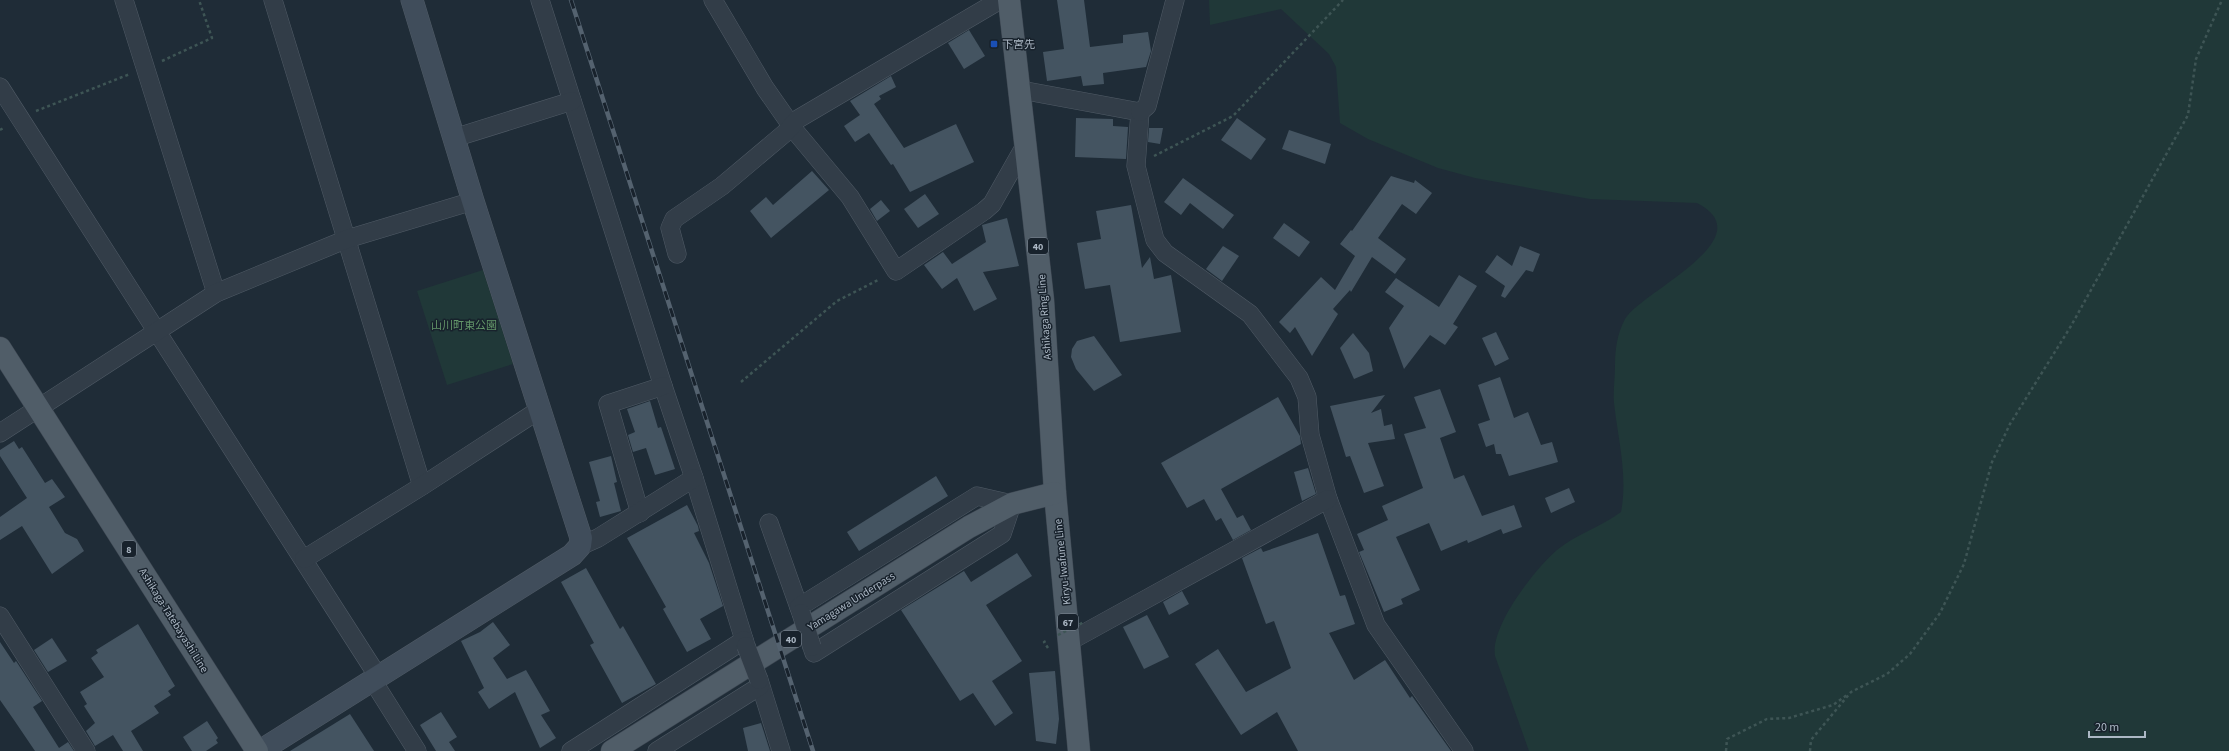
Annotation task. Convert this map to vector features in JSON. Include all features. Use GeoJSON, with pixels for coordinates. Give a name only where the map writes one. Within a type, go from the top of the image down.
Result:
{"type":"FeatureCollection","features":[{"type":"Feature","properties":{"kind":"main road","name":"Ashikaga Ring Line"},"geometry":{"type":"LineString","coordinates":[[1009,0],[1021,90],[1043,300],[1055,493]]}},
{"type":"Feature","properties":{"kind":"main road","name":"Ashikaga-Tatebayashi Line"},"geometry":{"type":"LineString","coordinates":[[0,348],[258,751]]}},
{"type":"Feature","properties":{"kind":"main road","name":"40"},"geometry":{"type":"LineString","coordinates":[[1012,504],[1055,493]]}},
{"type":"Feature","properties":{"kind":"main road","name":"Kiryu-Iwafune Line"},"geometry":{"type":"LineString","coordinates":[[1055,493],[1064,638],[1079,751]]}},
{"type":"Feature","properties":{"kind":"main road","name":"Yamagawa Underpass"},"geometry":{"type":"LineString","coordinates":[[612,751],[969,527],[1012,504]]}},
{"type":"Feature","properties":{"kind":"street"},"geometry":{"type":"LineString","coordinates":[[124,0],[216,293]]}},
{"type":"Feature","properties":{"kind":"street"},"geometry":{"type":"LineString","coordinates":[[273,0],[422,486]]}},
{"type":"Feature","properties":{"kind":"street"},"geometry":{"type":"LineString","coordinates":[[412,0],[473,201],[581,538],[580,546]]}},
{"type":"Feature","properties":{"kind":"street"},"geometry":{"type":"LineString","coordinates":[[540,0],[663,386],[694,478],[745,643],[781,751]]}},
{"type":"Feature","properties":{"kind":"street"},"geometry":{"type":"LineString","coordinates":[[713,0],[765,88],[792,126],[850,197],[896,270],[984,211],[992,204],[1026,144]]}},
{"type":"Feature","properties":{"kind":"street"},"geometry":{"type":"LineString","coordinates":[[677,254],[670,228],[674,219],[722,186],[792,126],[798,119],[1000,0]]}},
{"type":"Feature","properties":{"kind":"street"},"geometry":{"type":"LineString","coordinates":[[1175,0],[1147,106],[1140,112],[1136,166],[1155,240],[1165,253],[1250,314],[1299,378],[1307,397],[1310,435],[1328,499],[1376,625],[1464,751]]}},
{"type":"Feature","properties":{"kind":"street"},"geometry":{"type":"LineString","coordinates":[[0,87],[304,559],[417,751]]}},
{"type":"Feature","properties":{"kind":"street"},"geometry":{"type":"LineString","coordinates":[[1021,90],[1140,112]]}},
{"type":"Feature","properties":{"kind":"street"},"geometry":{"type":"LineString","coordinates":[[454,138],[572,101]]}},
{"type":"Feature","properties":{"kind":"street"},"geometry":{"type":"LineString","coordinates":[[0,433],[216,293],[347,239],[473,201]]}},
{"type":"Feature","properties":{"kind":"street"},"geometry":{"type":"LineString","coordinates":[[640,513],[608,404],[663,386]]}},
{"type":"Feature","properties":{"kind":"street"},"geometry":{"type":"LineString","coordinates":[[304,559],[422,486],[539,410]]}},
{"type":"Feature","properties":{"kind":"street"},"geometry":{"type":"LineString","coordinates":[[258,751],[376,679],[572,555],[580,546],[598,538],[640,513],[694,478]]}},
{"type":"Feature","properties":{"kind":"street"},"geometry":{"type":"LineString","coordinates":[[769,523],[814,653],[1002,534],[1012,504],[977,496],[800,610]]}},
{"type":"Feature","properties":{"kind":"street"},"geometry":{"type":"LineString","coordinates":[[1064,638],[1328,499]]}},
{"type":"Feature","properties":{"kind":"street"},"geometry":{"type":"LineString","coordinates":[[0,616],[86,751]]}},
{"type":"Feature","properties":{"kind":"street"},"geometry":{"type":"LineString","coordinates":[[571,751],[745,643]]}},
{"type":"Feature","properties":{"kind":"street"},"geometry":{"type":"LineString","coordinates":[[657,751],[759,683]]}},
{"type":"Feature","properties":{"kind":"path"},"geometry":{"type":"LineString","coordinates":[[0,130],[20,118],[145,68],[212,38],[199,0]]}},
{"type":"Feature","properties":{"kind":"path"},"geometry":{"type":"LineString","coordinates":[[1136,166],[1233,116],[1343,0]]}},
{"type":"Feature","properties":{"kind":"path"},"geometry":{"type":"LineString","coordinates":[[1726,751],[1727,739],[1768,719],[1789,718],[1832,705],[1851,692],[1887,674],[1910,654],[1940,613],[1964,564],[1992,462],[2010,424],[2071,326],[2188,115],[2196,59],[2222,0]]}},
{"type":"Feature","properties":{"kind":"path"},"geometry":{"type":"LineString","coordinates":[[741,382],[837,301],[896,270]]}},
{"type":"Feature","properties":{"kind":"path"},"geometry":{"type":"LineString","coordinates":[[1064,638],[1084,622]]}},
{"type":"Feature","properties":{"kind":"path"},"geometry":{"type":"LineString","coordinates":[[1810,751],[1811,740],[1851,692]]}},
{"type":"Feature","properties":{"kind":"green space"},"geometry":{"type":"Polygon","coordinates":[[[1209,0],[2229,0],[2229,751],[1529,751],[1495,656],[1495,644],[1499,629],[1526,584],[1537,570],[1557,550],[1564,544],[1621,512],[1623,498],[1623,471],[1614,398],[1615,354],[1620,330],[1625,319],[1636,307],[1693,264],[1709,248],[1717,232],[1714,217],[1697,203],[1590,199],[1475,178],[1438,168],[1368,139],[1340,123],[1336,67],[1329,54],[1281,9],[1210,25],[1209,0]]]}},
{"type":"Feature","properties":{"kind":"green space","name":"山川町東公園"},"geometry":{"type":"Polygon","coordinates":[[[483,270],[513,364],[447,385],[417,291],[483,270]]]}},
{"type":"Feature","properties":{"kind":"building"},"geometry":{"type":"Polygon","coordinates":[[[1057,0],[1084,0],[1090,47],[1123,43],[1123,35],[1148,32],[1151,51],[1146,67],[1103,73],[1104,84],[1083,86],[1081,76],[1047,81],[1043,52],[1064,49],[1057,0]]]}},
{"type":"Feature","properties":{"kind":"building"},"geometry":{"type":"Polygon","coordinates":[[[969,30],[985,56],[964,69],[948,43],[969,30]]]}},
{"type":"Feature","properties":{"kind":"building"},"geometry":{"type":"Polygon","coordinates":[[[891,76],[896,87],[879,96],[881,99],[874,104],[904,148],[956,124],[974,162],[910,192],[893,164],[891,165],[869,133],[855,142],[844,126],[860,115],[850,101],[891,76]]]}},
{"type":"Feature","properties":{"kind":"building"},"geometry":{"type":"Polygon","coordinates":[[[1076,118],[1113,119],[1113,126],[1128,127],[1126,159],[1075,157],[1076,118]]]}},
{"type":"Feature","properties":{"kind":"building"},"geometry":{"type":"Polygon","coordinates":[[[1237,118],[1266,139],[1251,160],[1221,140],[1237,118]]]}},
{"type":"Feature","properties":{"kind":"building"},"geometry":{"type":"Polygon","coordinates":[[[1149,128],[1163,128],[1160,144],[1148,142],[1149,128]]]}},
{"type":"Feature","properties":{"kind":"building"},"geometry":{"type":"Polygon","coordinates":[[[1289,130],[1331,144],[1325,164],[1282,149],[1289,130]]]}},
{"type":"Feature","properties":{"kind":"building"},"geometry":{"type":"Polygon","coordinates":[[[812,171],[829,190],[771,238],[750,211],[766,197],[773,205],[812,171]]]}},
{"type":"Feature","properties":{"kind":"building"},"geometry":{"type":"Polygon","coordinates":[[[1391,176],[1414,183],[1415,180],[1432,193],[1416,214],[1402,204],[1378,238],[1406,259],[1395,274],[1372,257],[1351,292],[1350,290],[1333,309],[1338,314],[1312,356],[1295,327],[1290,333],[1279,322],[1321,277],[1335,290],[1355,256],[1340,244],[1351,230],[1352,231],[1391,176]]]}},
{"type":"Feature","properties":{"kind":"building"},"geometry":{"type":"Polygon","coordinates":[[[1183,178],[1234,215],[1223,229],[1190,203],[1181,215],[1164,202],[1183,178]]]}},
{"type":"Feature","properties":{"kind":"building"},"geometry":{"type":"Polygon","coordinates":[[[925,194],[939,214],[918,228],[904,209],[925,194]]]}},
{"type":"Feature","properties":{"kind":"building"},"geometry":{"type":"Polygon","coordinates":[[[881,200],[890,211],[877,221],[870,209],[881,200]]]}},
{"type":"Feature","properties":{"kind":"building"},"geometry":{"type":"Polygon","coordinates":[[[1131,205],[1142,268],[1150,257],[1154,279],[1171,275],[1181,332],[1120,342],[1110,285],[1085,289],[1077,243],[1101,239],[1096,211],[1131,205]]]}},
{"type":"Feature","properties":{"kind":"building"},"geometry":{"type":"Polygon","coordinates":[[[1007,218],[1019,266],[983,272],[997,299],[974,311],[957,278],[942,289],[924,265],[943,252],[952,264],[986,242],[982,225],[1007,218]]]}},
{"type":"Feature","properties":{"kind":"building"},"geometry":{"type":"Polygon","coordinates":[[[1284,223],[1310,242],[1299,257],[1273,238],[1284,223]]]}},
{"type":"Feature","properties":{"kind":"building"},"geometry":{"type":"Polygon","coordinates":[[[1223,246],[1239,256],[1222,281],[1206,269],[1223,246]]]}},
{"type":"Feature","properties":{"kind":"building"},"geometry":{"type":"Polygon","coordinates":[[[1520,246],[1540,254],[1533,272],[1526,270],[1505,298],[1501,296],[1505,286],[1485,272],[1497,255],[1512,266],[1520,246]]]}},
{"type":"Feature","properties":{"kind":"building"},"geometry":{"type":"Polygon","coordinates":[[[1459,275],[1477,286],[1453,324],[1458,327],[1445,345],[1430,335],[1404,369],[1389,328],[1404,306],[1385,292],[1396,278],[1439,307],[1459,275]]]}},
{"type":"Feature","properties":{"kind":"building"},"geometry":{"type":"Polygon","coordinates":[[[1496,332],[1509,359],[1495,366],[1482,338],[1496,332]]]}},
{"type":"Feature","properties":{"kind":"building"},"geometry":{"type":"Polygon","coordinates":[[[1353,333],[1369,353],[1373,371],[1354,379],[1340,348],[1353,333]]]}},
{"type":"Feature","properties":{"kind":"building"},"geometry":{"type":"Polygon","coordinates":[[[1094,336],[1122,375],[1094,391],[1076,369],[1071,357],[1072,349],[1077,341],[1094,336]]]}},
{"type":"Feature","properties":{"kind":"building"},"geometry":{"type":"Polygon","coordinates":[[[1500,377],[1514,418],[1528,412],[1541,445],[1552,442],[1558,462],[1509,476],[1501,454],[1496,454],[1494,444],[1486,447],[1478,424],[1490,420],[1478,385],[1500,377]]]}},
{"type":"Feature","properties":{"kind":"building"},"geometry":{"type":"Polygon","coordinates":[[[1440,389],[1456,432],[1440,438],[1454,479],[1464,475],[1482,516],[1514,505],[1522,527],[1503,534],[1501,529],[1468,543],[1467,540],[1441,551],[1429,523],[1396,537],[1420,590],[1401,599],[1403,604],[1384,612],[1359,552],[1364,550],[1357,534],[1388,520],[1382,506],[1423,488],[1404,434],[1426,428],[1414,397],[1440,389]]]}},
{"type":"Feature","properties":{"kind":"building"},"geometry":{"type":"Polygon","coordinates":[[[1385,395],[1371,413],[1381,409],[1384,426],[1392,424],[1395,439],[1368,443],[1384,486],[1364,493],[1350,456],[1346,457],[1330,406],[1385,395]]]}},
{"type":"Feature","properties":{"kind":"building"},"geometry":{"type":"Polygon","coordinates":[[[1278,397],[1300,436],[1301,444],[1221,489],[1237,518],[1243,515],[1251,530],[1233,540],[1221,518],[1216,521],[1204,499],[1187,508],[1161,463],[1278,397]]]}},
{"type":"Feature","properties":{"kind":"building"},"geometry":{"type":"Polygon","coordinates":[[[650,401],[658,428],[661,427],[675,469],[655,475],[646,448],[633,452],[628,435],[635,432],[627,409],[650,401]]]}},
{"type":"Feature","properties":{"kind":"building"},"geometry":{"type":"Polygon","coordinates":[[[14,441],[19,449],[22,447],[45,483],[52,479],[65,497],[49,507],[65,533],[77,539],[84,551],[52,574],[22,526],[0,540],[0,517],[27,498],[0,456],[0,450],[14,441]]]}},
{"type":"Feature","properties":{"kind":"building"},"geometry":{"type":"Polygon","coordinates":[[[611,456],[617,482],[614,483],[621,511],[600,517],[596,502],[600,501],[589,462],[611,456]]]}},
{"type":"Feature","properties":{"kind":"building"},"geometry":{"type":"Polygon","coordinates":[[[1308,468],[1316,494],[1302,501],[1294,472],[1308,468]]]}},
{"type":"Feature","properties":{"kind":"building"},"geometry":{"type":"Polygon","coordinates":[[[936,476],[948,496],[859,551],[847,532],[936,476]]]}},
{"type":"Feature","properties":{"kind":"building"},"geometry":{"type":"Polygon","coordinates":[[[1569,488],[1575,502],[1551,513],[1545,498],[1569,488]]]}},
{"type":"Feature","properties":{"kind":"building"},"geometry":{"type":"Polygon","coordinates":[[[687,505],[698,526],[699,531],[694,533],[709,563],[723,606],[700,619],[711,639],[687,652],[663,609],[666,607],[627,538],[687,505]]]}},
{"type":"Feature","properties":{"kind":"building"},"geometry":{"type":"Polygon","coordinates":[[[1318,533],[1340,596],[1345,595],[1355,624],[1329,633],[1354,680],[1385,660],[1410,698],[1412,696],[1451,751],[1298,751],[1277,712],[1241,735],[1195,664],[1218,649],[1246,692],[1291,668],[1274,621],[1266,624],[1242,558],[1261,548],[1263,552],[1318,533]]]}},
{"type":"Feature","properties":{"kind":"building"},"geometry":{"type":"Polygon","coordinates":[[[1017,553],[1032,576],[986,605],[1022,661],[992,681],[1013,713],[995,726],[973,693],[960,701],[901,610],[964,571],[971,582],[1017,553]]]}},
{"type":"Feature","properties":{"kind":"building"},"geometry":{"type":"Polygon","coordinates":[[[586,568],[620,629],[623,626],[656,684],[622,703],[590,645],[594,643],[561,582],[586,568]]]}},
{"type":"Feature","properties":{"kind":"building"},"geometry":{"type":"Polygon","coordinates":[[[1182,591],[1189,604],[1169,615],[1163,602],[1182,591]]]}},
{"type":"Feature","properties":{"kind":"building"},"geometry":{"type":"Polygon","coordinates":[[[1147,615],[1169,657],[1144,669],[1123,627],[1147,615]]]}},
{"type":"Feature","properties":{"kind":"building"},"geometry":{"type":"Polygon","coordinates":[[[493,622],[510,645],[493,658],[507,679],[526,670],[550,711],[541,715],[556,738],[540,748],[515,692],[489,709],[478,692],[484,688],[461,641],[480,632],[493,622]]]}},
{"type":"Feature","properties":{"kind":"building"},"geometry":{"type":"Polygon","coordinates":[[[138,624],[175,686],[168,691],[171,695],[154,706],[159,713],[131,731],[143,751],[123,751],[113,735],[95,746],[86,731],[95,723],[84,706],[87,704],[80,692],[104,677],[91,658],[98,653],[96,650],[138,624]]]}},
{"type":"Feature","properties":{"kind":"building"},"geometry":{"type":"Polygon","coordinates":[[[52,638],[67,661],[48,672],[34,650],[52,638]]]}},
{"type":"Feature","properties":{"kind":"building"},"geometry":{"type":"Polygon","coordinates":[[[0,642],[14,663],[16,661],[42,701],[33,707],[59,748],[68,742],[74,751],[35,751],[0,700],[0,642]]]}},
{"type":"Feature","properties":{"kind":"building"},"geometry":{"type":"Polygon","coordinates":[[[1055,671],[1059,719],[1056,744],[1036,741],[1029,673],[1055,671]]]}},
{"type":"Feature","properties":{"kind":"building"},"geometry":{"type":"Polygon","coordinates":[[[441,712],[457,737],[449,742],[455,751],[436,751],[420,725],[441,712]]]}},
{"type":"Feature","properties":{"kind":"building"},"geometry":{"type":"Polygon","coordinates":[[[350,714],[374,751],[290,751],[350,714]]]}},
{"type":"Feature","properties":{"kind":"building"},"geometry":{"type":"Polygon","coordinates":[[[207,721],[218,738],[216,740],[218,743],[206,751],[192,751],[183,737],[207,721]]]}},
{"type":"Feature","properties":{"kind":"building"},"geometry":{"type":"Polygon","coordinates":[[[761,723],[770,751],[748,751],[743,728],[761,723]]]}},
{"type":"Feature","properties":{"kind":"railway"},"geometry":{"type":"LineString","coordinates":[[571,0],[813,751]]}},
{"type":"Feature","properties":{"kind":"place","name":"下宮先"},"geometry":{"type":"Point","coordinates":[994,44]}}]}
